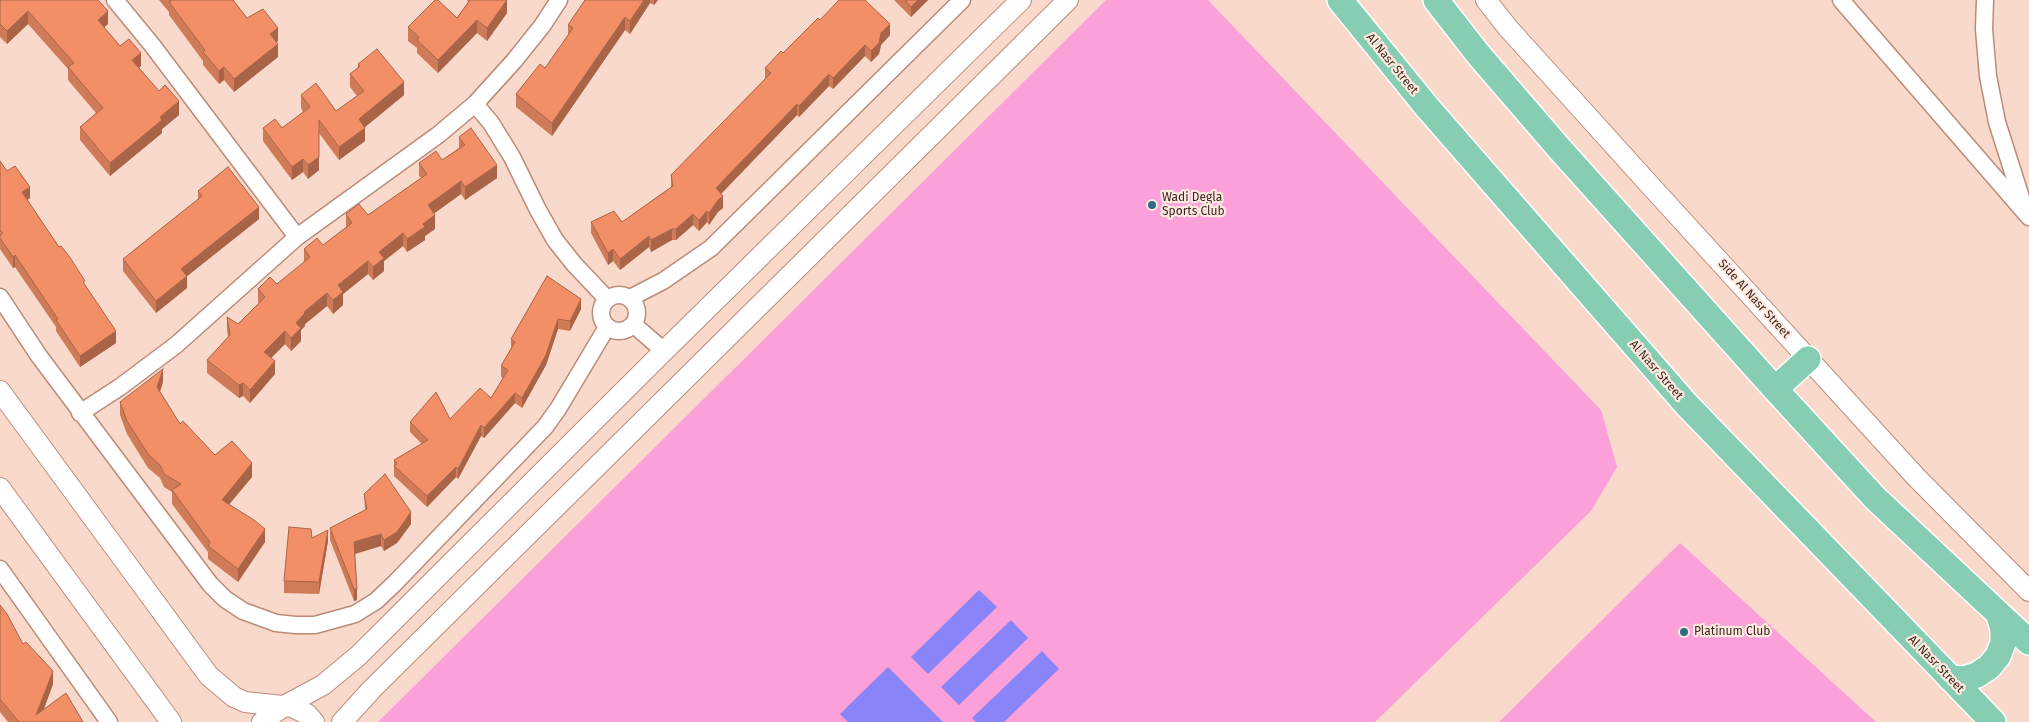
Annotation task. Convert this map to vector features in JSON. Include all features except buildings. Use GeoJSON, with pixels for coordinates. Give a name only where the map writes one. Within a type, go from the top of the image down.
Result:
{"type":"FeatureCollection","features":[{"type":"Feature","properties":{"kind":"main road","name":"Al Nasr Street"},"geometry":{"type":"LineString","coordinates":[[1340,0],[1427,107],[1686,404],[1993,722]]}},
{"type":"Feature","properties":{"kind":"main road"},"geometry":{"type":"LineString","coordinates":[[1436,0],[1478,54],[1558,147],[1774,389],[1875,498],[2029,642]]}},
{"type":"Feature","properties":{"kind":"main road"},"geometry":{"type":"LineString","coordinates":[[1774,389],[1808,359]]}},
{"type":"Feature","properties":{"kind":"main road"},"geometry":{"type":"LineString","coordinates":[[1950,678],[1964,679],[1977,675],[1989,667],[1998,656],[2003,643],[2003,629],[1999,616]]}},
{"type":"Feature","properties":{"kind":"street"},"geometry":{"type":"LineString","coordinates":[[115,0],[152,44],[296,237]]}},
{"type":"Feature","properties":{"kind":"street"},"geometry":{"type":"LineString","coordinates":[[80,413],[120,387],[176,345],[296,237],[438,135],[475,104],[519,56],[559,0]]}},
{"type":"Feature","properties":{"kind":"street"},"geometry":{"type":"LineString","coordinates":[[630,298],[663,281],[711,248],[962,0]]}},
{"type":"Feature","properties":{"kind":"street"},"geometry":{"type":"LineString","coordinates":[[262,722],[284,706],[324,685],[358,656],[664,351],[1021,0]]}},
{"type":"Feature","properties":{"kind":"street"},"geometry":{"type":"LineString","coordinates":[[342,722],[372,689],[1068,0]]}},
{"type":"Feature","properties":{"kind":"street","name":"Side Al Nasr Street"},"geometry":{"type":"LineString","coordinates":[[1486,0],[1514,35],[1916,477],[2029,592]]}},
{"type":"Feature","properties":{"kind":"street"},"geometry":{"type":"LineString","coordinates":[[1841,0],[2028,216]]}},
{"type":"Feature","properties":{"kind":"street"},"geometry":{"type":"LineString","coordinates":[[1985,0],[1984,30],[1997,122],[2028,216]]}},
{"type":"Feature","properties":{"kind":"street"},"geometry":{"type":"LineString","coordinates":[[475,104],[491,123],[512,156],[550,233],[574,264],[607,298]]}},
{"type":"Feature","properties":{"kind":"street"},"geometry":{"type":"LineString","coordinates":[[618,294],[630,298],[636,307],[636,319],[633,324],[624,330],[612,330],[607,327],[603,323],[600,313],[607,298],[618,294]]}},
{"type":"Feature","properties":{"kind":"street"},"geometry":{"type":"LineString","coordinates":[[0,297],[80,413],[210,584],[225,599],[242,611],[276,623],[295,625],[315,625],[355,614],[376,601],[415,563],[545,427],[558,409],[607,327]]}},
{"type":"Feature","properties":{"kind":"street"},"geometry":{"type":"LineString","coordinates":[[633,324],[664,351]]}},
{"type":"Feature","properties":{"kind":"street"},"geometry":{"type":"LineString","coordinates":[[0,390],[209,676],[234,696],[245,702],[284,706],[300,710],[307,714],[314,722]]}},
{"type":"Feature","properties":{"kind":"street"},"geometry":{"type":"LineString","coordinates":[[0,488],[171,722]]}},
{"type":"Feature","properties":{"kind":"street"},"geometry":{"type":"LineString","coordinates":[[0,569],[109,722]]}},
{"type":"Feature","properties":{"kind":"shaded area","name":"Wadi Degla Sports Club"},"geometry":{"type":"Polygon","coordinates":[[[1106,0],[1208,0],[1601,410],[1617,467],[1591,511],[1375,722],[378,722],[1106,0]]]}},
{"type":"Feature","properties":{"kind":"shaded area","name":"Platinum Club"},"geometry":{"type":"Polygon","coordinates":[[[1680,543],[1876,722],[1499,722],[1680,543]]]}},
{"type":"Feature","properties":{"kind":"shaded area"},"geometry":{"type":"Polygon","coordinates":[[[979,590],[997,607],[928,674],[911,657],[979,590]]]}},
{"type":"Feature","properties":{"kind":"shaded area"},"geometry":{"type":"Polygon","coordinates":[[[1011,620],[1028,638],[959,705],[941,687],[1011,620]]]}},
{"type":"Feature","properties":{"kind":"shaded area"},"geometry":{"type":"Polygon","coordinates":[[[1042,651],[1059,669],[1004,722],[976,722],[972,718],[1042,651]]]}},
{"type":"Feature","properties":{"kind":"shaded area"},"geometry":{"type":"Polygon","coordinates":[[[888,667],[943,722],[848,722],[840,714],[888,667]]]}},
{"type":"Feature","properties":{"kind":"place","name":"Wadi Degla Sports Club"},"geometry":{"type":"Point","coordinates":[1152,205]}},
{"type":"Feature","properties":{"kind":"place","name":"Platinum Club"},"geometry":{"type":"Point","coordinates":[1684,632]}}]}
